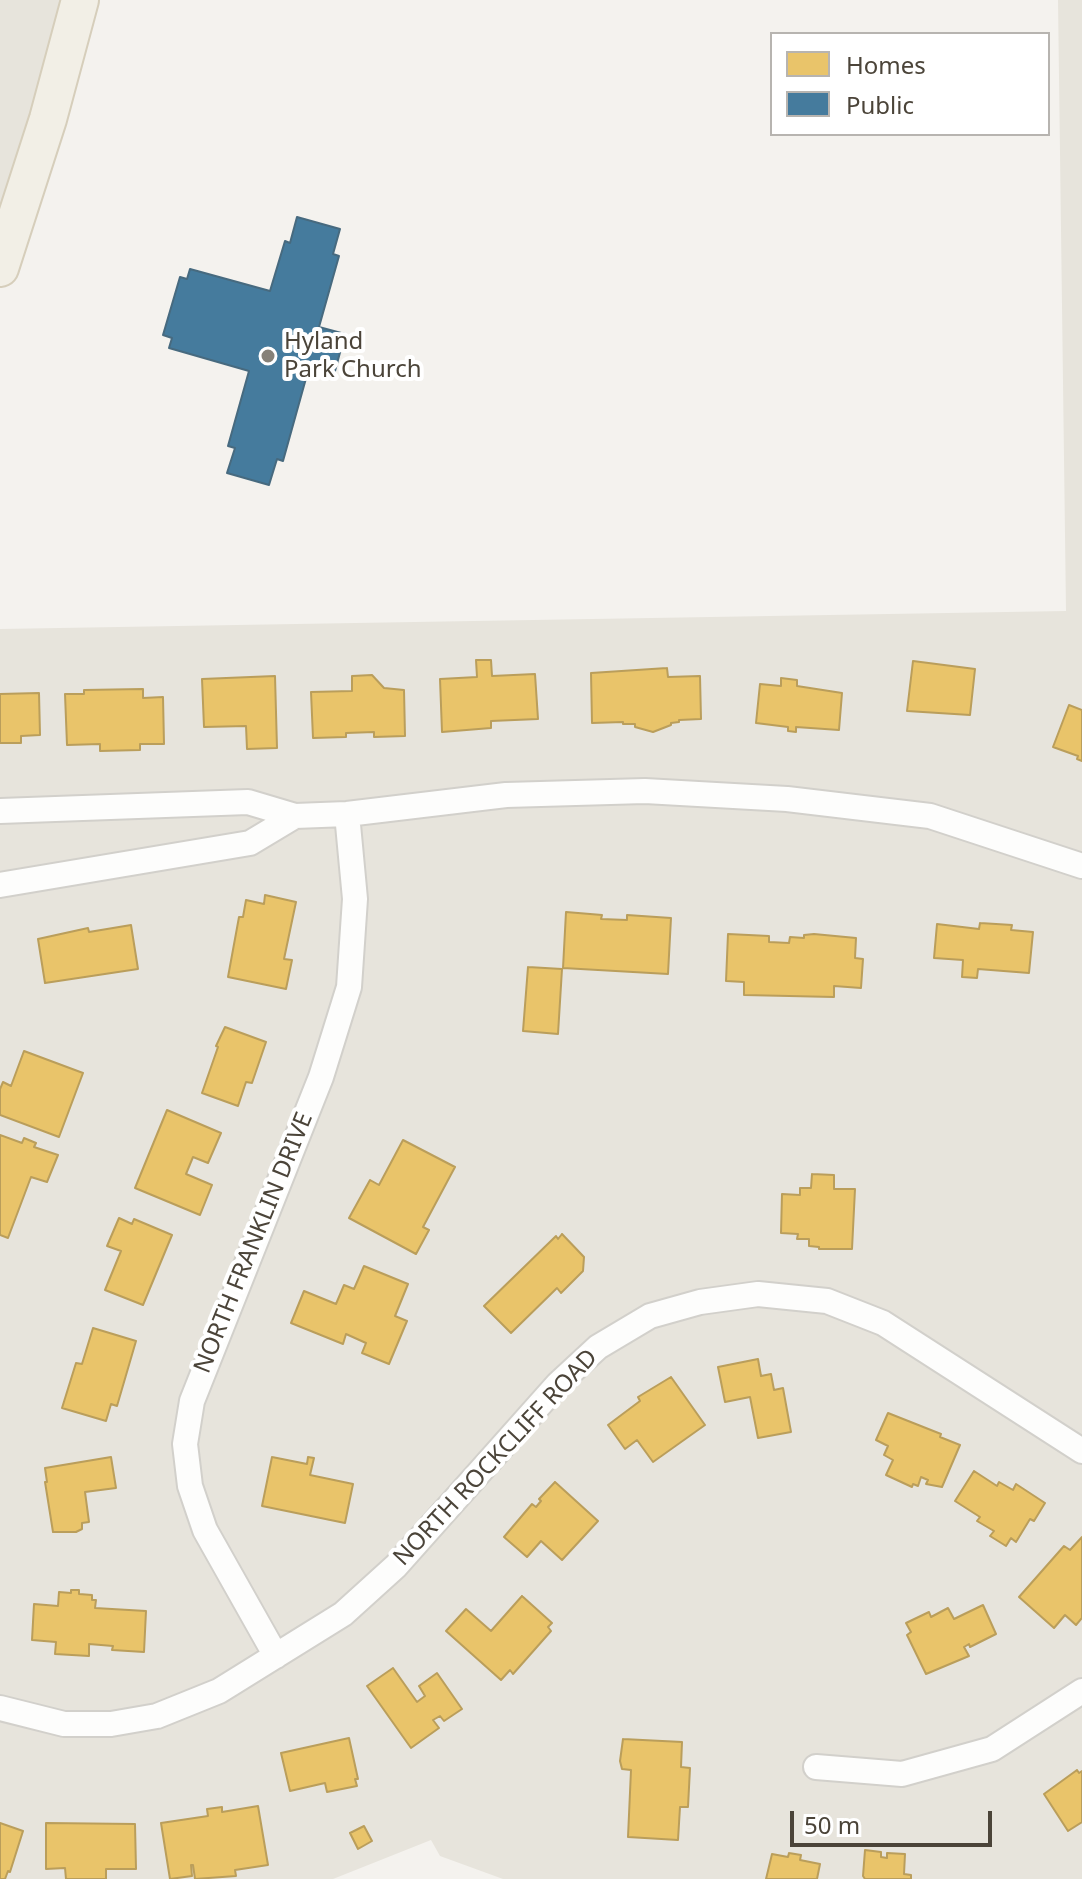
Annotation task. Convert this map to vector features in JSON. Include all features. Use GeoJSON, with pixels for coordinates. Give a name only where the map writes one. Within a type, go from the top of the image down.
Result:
{"type":"FeatureCollection","features":[{"type":"Feature","properties":{"kind":"main road"},"geometry":{"type":"LineString","coordinates":[[0,268],[48,119],[80,0]]}},
{"type":"Feature","properties":{"kind":"street"},"geometry":{"type":"LineString","coordinates":[[0,811],[248,802],[295,816],[347,814],[506,795],[645,791],[787,799],[930,816],[1082,866]]}},
{"type":"Feature","properties":{"kind":"street","name":"NORTH FRANKLIN DRIVE"},"geometry":{"type":"LineString","coordinates":[[276,1656],[205,1530],[190,1486],[185,1444],[192,1401],[321,1077],[349,987],[355,899],[347,814]]}},
{"type":"Feature","properties":{"kind":"street"},"geometry":{"type":"LineString","coordinates":[[0,885],[250,843],[295,816]]}},
{"type":"Feature","properties":{"kind":"street","name":"NORTH ROCKCLIFF ROAD"},"geometry":{"type":"LineString","coordinates":[[0,1708],[64,1724],[111,1724],[157,1716],[219,1691],[343,1614],[396,1566],[558,1384],[598,1347],[650,1316],[700,1302],[758,1294],[827,1301],[883,1323],[1082,1451]]}},
{"type":"Feature","properties":{"kind":"street"},"geometry":{"type":"LineString","coordinates":[[816,1767],[902,1774],[992,1749],[1082,1691]]}},
{"type":"Feature","properties":{"kind":"shaded area"},"geometry":{"type":"Polygon","coordinates":[[[0,0],[80,0],[0,268],[0,0]]]}},
{"type":"Feature","properties":{"kind":"shaded area"},"geometry":{"type":"Polygon","coordinates":[[[1058,0],[1082,0],[1082,1879],[503,1879],[440,1856],[431,1840],[333,1879],[0,1879],[0,629],[1066,611],[1058,0]]]}},
{"type":"Feature","properties":{"kind":"building: Homes"},"geometry":{"type":"Polygon","coordinates":[[[476,660],[491,660],[492,676],[535,674],[538,719],[491,721],[491,728],[442,732],[440,679],[477,677],[476,660]]]}},
{"type":"Feature","properties":{"kind":"building: Homes"},"geometry":{"type":"Polygon","coordinates":[[[913,661],[975,669],[970,715],[907,711],[913,661]]]}},
{"type":"Feature","properties":{"kind":"building: Homes"},"geometry":{"type":"Polygon","coordinates":[[[667,668],[668,677],[700,676],[701,719],[679,720],[653,732],[623,722],[592,723],[591,673],[667,668]]]}},
{"type":"Feature","properties":{"kind":"building: Homes"},"geometry":{"type":"Polygon","coordinates":[[[372,675],[384,688],[404,690],[405,736],[374,737],[374,732],[313,738],[311,692],[352,691],[352,676],[372,675]]]}},
{"type":"Feature","properties":{"kind":"building: Homes"},"geometry":{"type":"Polygon","coordinates":[[[275,676],[277,748],[247,749],[246,726],[204,727],[202,679],[275,676]]]}},
{"type":"Feature","properties":{"kind":"building: Homes"},"geometry":{"type":"Polygon","coordinates":[[[781,678],[797,680],[797,686],[842,693],[839,730],[796,727],[796,732],[788,731],[788,727],[756,723],[760,684],[781,686],[781,678]]]}},
{"type":"Feature","properties":{"kind":"building: Homes"},"geometry":{"type":"Polygon","coordinates":[[[143,689],[143,698],[163,697],[164,744],[140,744],[140,750],[100,751],[100,744],[67,745],[65,694],[84,694],[84,690],[143,689]]]}},
{"type":"Feature","properties":{"kind":"building: Homes"},"geometry":{"type":"Polygon","coordinates":[[[39,693],[40,735],[21,736],[21,743],[0,743],[0,694],[39,693]]]}},
{"type":"Feature","properties":{"kind":"building: Homes"},"geometry":{"type":"Polygon","coordinates":[[[1069,705],[1082,710],[1082,761],[1077,759],[1078,756],[1053,747],[1069,705]]]}},
{"type":"Feature","properties":{"kind":"building: Homes"},"geometry":{"type":"Polygon","coordinates":[[[265,895],[296,902],[284,959],[292,960],[286,989],[228,977],[239,917],[243,917],[246,900],[264,904],[265,895]]]}},
{"type":"Feature","properties":{"kind":"building: Homes"},"geometry":{"type":"Polygon","coordinates":[[[566,912],[602,915],[601,919],[627,920],[627,915],[671,918],[668,974],[563,968],[566,912]]]}},
{"type":"Feature","properties":{"kind":"building: Homes"},"geometry":{"type":"Polygon","coordinates":[[[980,923],[1012,925],[1011,930],[1033,932],[1029,973],[978,969],[977,978],[962,977],[963,960],[934,958],[937,924],[979,929],[980,923]]]}},
{"type":"Feature","properties":{"kind":"building: Homes"},"geometry":{"type":"Polygon","coordinates":[[[131,925],[138,969],[45,983],[38,939],[88,928],[89,932],[131,925]]]}},
{"type":"Feature","properties":{"kind":"building: Homes"},"geometry":{"type":"Polygon","coordinates":[[[728,934],[769,936],[769,942],[789,943],[790,937],[804,938],[804,935],[814,934],[856,938],[855,958],[863,959],[861,988],[834,986],[834,997],[744,995],[744,982],[726,981],[728,934]]]}},
{"type":"Feature","properties":{"kind":"building: Homes"},"geometry":{"type":"Polygon","coordinates":[[[528,967],[562,969],[558,1034],[523,1031],[528,967]]]}},
{"type":"Feature","properties":{"kind":"building: Homes"},"geometry":{"type":"Polygon","coordinates":[[[225,1027],[266,1042],[252,1083],[246,1082],[238,1106],[202,1093],[225,1027]]]}},
{"type":"Feature","properties":{"kind":"building: Homes"},"geometry":{"type":"Polygon","coordinates":[[[24,1051],[83,1073],[59,1137],[0,1115],[0,1089],[3,1082],[11,1086],[24,1051]]]}},
{"type":"Feature","properties":{"kind":"building: Homes"},"geometry":{"type":"Polygon","coordinates":[[[167,1110],[221,1133],[208,1163],[193,1157],[186,1174],[212,1185],[200,1215],[135,1188],[167,1110]]]}},
{"type":"Feature","properties":{"kind":"building: Homes"},"geometry":{"type":"Polygon","coordinates":[[[0,1135],[22,1143],[24,1138],[36,1143],[34,1147],[58,1155],[47,1182],[31,1177],[8,1238],[0,1235],[0,1135]]]}},
{"type":"Feature","properties":{"kind":"building: Homes"},"geometry":{"type":"Polygon","coordinates":[[[403,1140],[455,1167],[423,1227],[429,1230],[416,1254],[349,1218],[370,1180],[379,1185],[403,1140]]]}},
{"type":"Feature","properties":{"kind":"building: Homes"},"geometry":{"type":"Polygon","coordinates":[[[812,1174],[834,1175],[834,1189],[855,1189],[852,1249],[819,1249],[809,1246],[809,1239],[797,1239],[798,1234],[781,1233],[782,1194],[800,1195],[800,1188],[811,1188],[812,1174]]]}},
{"type":"Feature","properties":{"kind":"building: Homes"},"geometry":{"type":"Polygon","coordinates":[[[119,1218],[132,1224],[134,1219],[172,1235],[143,1305],[105,1290],[121,1251],[107,1246],[119,1218]]]}},
{"type":"Feature","properties":{"kind":"building: Homes"},"geometry":{"type":"Polygon","coordinates":[[[562,1234],[584,1257],[583,1271],[561,1293],[557,1288],[511,1333],[484,1306],[556,1236],[558,1239],[562,1234]]]}},
{"type":"Feature","properties":{"kind":"building: Homes"},"geometry":{"type":"Polygon","coordinates":[[[364,1266],[408,1284],[395,1316],[407,1321],[389,1364],[362,1353],[366,1343],[346,1334],[343,1344],[291,1323],[304,1291],[336,1304],[344,1285],[354,1289],[364,1266]]]}},
{"type":"Feature","properties":{"kind":"building: Homes"},"geometry":{"type":"Polygon","coordinates":[[[93,1328],[136,1341],[117,1406],[111,1404],[106,1421],[62,1408],[76,1363],[82,1364],[93,1328]]]}},
{"type":"Feature","properties":{"kind":"building: Homes"},"geometry":{"type":"Polygon","coordinates":[[[758,1359],[761,1376],[771,1374],[774,1390],[783,1388],[791,1432],[758,1438],[750,1397],[725,1402],[718,1367],[758,1359]]]}},
{"type":"Feature","properties":{"kind":"building: Homes"},"geometry":{"type":"Polygon","coordinates":[[[671,1377],[705,1425],[653,1462],[637,1440],[625,1449],[608,1425],[640,1401],[638,1397],[671,1377]]]}},
{"type":"Feature","properties":{"kind":"building: Homes"},"geometry":{"type":"Polygon","coordinates":[[[888,1413],[960,1445],[942,1487],[926,1484],[928,1480],[921,1477],[918,1486],[913,1484],[912,1487],[886,1475],[893,1460],[884,1455],[888,1446],[876,1440],[888,1413]]]}},
{"type":"Feature","properties":{"kind":"building: Homes"},"geometry":{"type":"Polygon","coordinates":[[[111,1457],[116,1488],[85,1492],[89,1522],[82,1523],[82,1529],[76,1532],[53,1532],[45,1468],[111,1457]]]}},
{"type":"Feature","properties":{"kind":"building: Homes"},"geometry":{"type":"Polygon","coordinates":[[[272,1457],[307,1464],[308,1457],[314,1458],[310,1475],[353,1484],[345,1523],[262,1506],[272,1457]]]}},
{"type":"Feature","properties":{"kind":"building: Homes"},"geometry":{"type":"Polygon","coordinates":[[[974,1471],[997,1486],[999,1482],[1013,1490],[1016,1484],[1045,1503],[1034,1521],[1030,1519],[1016,1542],[1011,1538],[1006,1546],[990,1536],[994,1531],[977,1521],[980,1517],[955,1501],[974,1471]]]}},
{"type":"Feature","properties":{"kind":"building: Homes"},"geometry":{"type":"Polygon","coordinates":[[[555,1482],[598,1521],[562,1560],[541,1541],[527,1557],[504,1537],[532,1504],[536,1507],[541,1501],[539,1499],[555,1482]]]}},
{"type":"Feature","properties":{"kind":"building: Homes"},"geometry":{"type":"Polygon","coordinates":[[[1082,1537],[1082,1618],[1076,1625],[1065,1615],[1054,1628],[1019,1597],[1064,1546],[1070,1550],[1082,1537]]]}},
{"type":"Feature","properties":{"kind":"building: Homes"},"geometry":{"type":"Polygon","coordinates":[[[71,1590],[92,1595],[92,1600],[96,1600],[95,1608],[146,1611],[144,1652],[112,1650],[113,1646],[89,1644],[89,1656],[55,1654],[56,1642],[32,1640],[34,1604],[58,1606],[59,1592],[71,1593],[71,1590]]]}},
{"type":"Feature","properties":{"kind":"building: Homes"},"geometry":{"type":"Polygon","coordinates":[[[522,1596],[552,1623],[548,1627],[551,1631],[513,1674],[510,1670],[501,1680],[446,1631],[466,1609],[491,1631],[522,1596]]]}},
{"type":"Feature","properties":{"kind":"building: Homes"},"geometry":{"type":"Polygon","coordinates":[[[983,1605],[996,1634],[964,1647],[969,1656],[926,1674],[907,1635],[911,1632],[906,1623],[929,1612],[931,1617],[948,1608],[954,1619],[983,1605]]]}},
{"type":"Feature","properties":{"kind":"building: Homes"},"geometry":{"type":"Polygon","coordinates":[[[393,1668],[417,1702],[425,1696],[419,1686],[437,1673],[462,1709],[444,1721],[440,1716],[433,1720],[439,1728],[411,1748],[367,1686],[393,1668]]]}},
{"type":"Feature","properties":{"kind":"building: Homes"},"geometry":{"type":"Polygon","coordinates":[[[349,1738],[357,1786],[327,1792],[325,1783],[290,1791],[281,1753],[349,1738]]]}},
{"type":"Feature","properties":{"kind":"building: Homes"},"geometry":{"type":"Polygon","coordinates":[[[623,1739],[682,1742],[681,1767],[690,1768],[688,1807],[680,1807],[678,1840],[628,1837],[631,1770],[622,1769],[623,1739]]]}},
{"type":"Feature","properties":{"kind":"building: Homes"},"geometry":{"type":"Polygon","coordinates":[[[1077,1770],[1079,1773],[1082,1771],[1082,1822],[1068,1831],[1044,1794],[1077,1770]]]}},
{"type":"Feature","properties":{"kind":"building: Homes"},"geometry":{"type":"Polygon","coordinates":[[[258,1806],[268,1865],[235,1870],[236,1876],[195,1879],[191,1865],[192,1876],[170,1879],[161,1823],[208,1816],[207,1809],[222,1807],[222,1812],[258,1806]]]}},
{"type":"Feature","properties":{"kind":"building: Homes"},"geometry":{"type":"Polygon","coordinates":[[[0,1823],[23,1831],[5,1879],[0,1879],[0,1823]]]}},
{"type":"Feature","properties":{"kind":"building: Homes"},"geometry":{"type":"Polygon","coordinates":[[[46,1823],[135,1824],[136,1869],[106,1869],[106,1879],[66,1879],[65,1868],[46,1869],[46,1823]]]}},
{"type":"Feature","properties":{"kind":"building: Homes"},"geometry":{"type":"Polygon","coordinates":[[[364,1826],[372,1841],[358,1849],[350,1833],[364,1826]]]}},
{"type":"Feature","properties":{"kind":"building: Homes"},"geometry":{"type":"Polygon","coordinates":[[[865,1850],[881,1852],[881,1857],[887,1858],[887,1853],[905,1854],[904,1874],[911,1875],[911,1879],[865,1879],[865,1850]]]}},
{"type":"Feature","properties":{"kind":"building: Homes"},"geometry":{"type":"Polygon","coordinates":[[[789,1853],[801,1855],[800,1860],[820,1864],[817,1879],[766,1879],[772,1854],[788,1857],[789,1853]]]}},
{"type":"Feature","properties":{"kind":"building: Public","name":"Hyland Park Church"},"geometry":{"type":"Polygon","coordinates":[[[297,217],[340,229],[333,254],[339,256],[319,327],[345,334],[335,371],[310,364],[283,461],[277,459],[269,485],[227,473],[235,448],[228,446],[249,371],[169,348],[172,338],[163,335],[180,277],[187,279],[190,269],[270,291],[285,241],[290,243],[297,217]]]}},
{"type":"Feature","properties":{"kind":"place","name":"Hyland Park Church"},"geometry":{"type":"Point","coordinates":[268,356]}}]}
